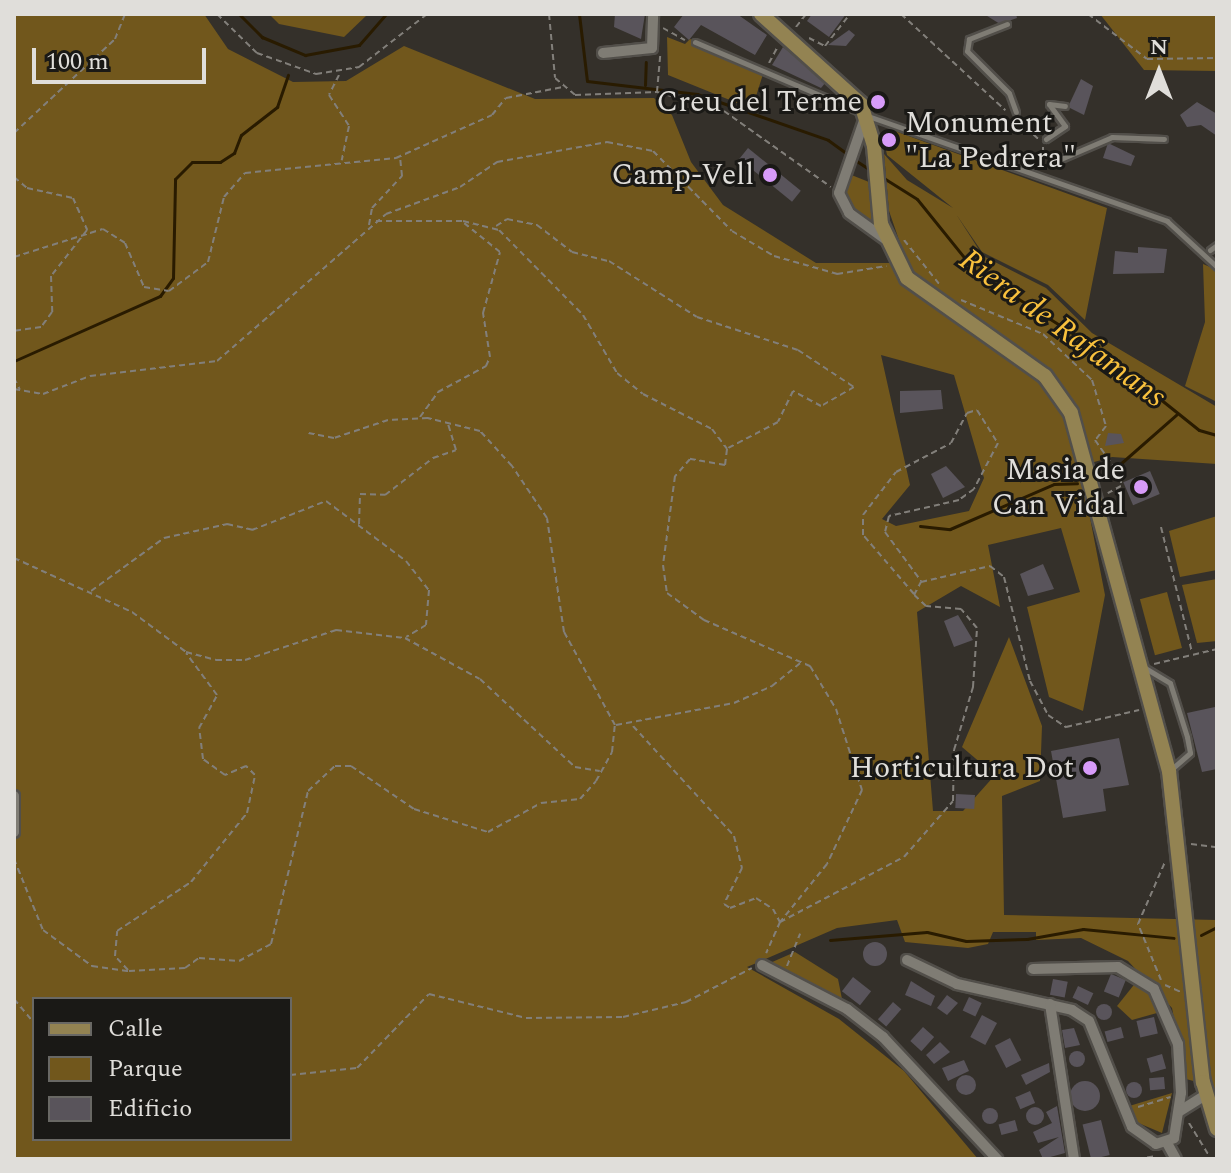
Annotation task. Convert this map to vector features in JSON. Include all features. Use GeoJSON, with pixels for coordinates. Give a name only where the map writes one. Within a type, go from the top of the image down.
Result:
{"type":"FeatureCollection","features":[{"type":"Feature","properties":{"kind":"main road"},"geometry":{"type":"LineString","coordinates":[[761,14],[846,83],[866,116],[874,146],[881,224],[895,262],[930,297],[1045,376],[1071,413],[1141,666],[1145,707],[1169,771],[1187,996],[1204,1088],[1217,1129]]}},
{"type":"Feature","properties":{"kind":"street"},"geometry":{"type":"LineString","coordinates":[[603,53],[652,48],[653,14]]}},
{"type":"Feature","properties":{"kind":"street"},"geometry":{"type":"LineString","coordinates":[[866,116],[839,193],[849,213],[885,239]]}},
{"type":"Feature","properties":{"kind":"street"},"geometry":{"type":"LineString","coordinates":[[14,796],[14,832]]}},
{"type":"Feature","properties":{"kind":"street"},"geometry":{"type":"LineString","coordinates":[[907,960],[928,975],[1050,1004],[1089,1021],[1121,1112],[1150,1141],[1172,1152],[1181,1091],[1171,1020],[1144,980],[1118,967],[1033,969]]}},
{"type":"Feature","properties":{"kind":"street"},"geometry":{"type":"LineString","coordinates":[[762,965],[847,1009],[894,1046],[997,1159]]}},
{"type":"Feature","properties":{"kind":"street"},"geometry":{"type":"LineString","coordinates":[[1050,1004],[1074,1159]]}},
{"type":"Feature","properties":{"kind":"street"},"geometry":{"type":"LineString","coordinates":[[1181,1091],[1204,1088]]}},
{"type":"Feature","properties":{"kind":"street"},"geometry":{"type":"LineString","coordinates":[[1180,1111],[1204,1088]]}},
{"type":"Feature","properties":{"kind":"lane"},"geometry":{"type":"LineString","coordinates":[[1007,24],[969,39],[967,51],[1009,93],[1016,112]]}},
{"type":"Feature","properties":{"kind":"lane"},"geometry":{"type":"LineString","coordinates":[[695,42],[766,68],[866,116],[1037,180],[1167,221],[1217,267]]}},
{"type":"Feature","properties":{"kind":"lane"},"geometry":{"type":"LineString","coordinates":[[1046,139],[1065,126],[1049,104],[1065,106]]}},
{"type":"Feature","properties":{"kind":"lane"},"geometry":{"type":"LineString","coordinates":[[1056,161],[1112,137],[1164,139]]}},
{"type":"Feature","properties":{"kind":"lane"},"geometry":{"type":"LineString","coordinates":[[1210,250],[1217,245]]}},
{"type":"Feature","properties":{"kind":"lane"},"geometry":{"type":"LineString","coordinates":[[1141,666],[1170,683],[1187,737],[1190,753],[1169,771]]}},
{"type":"Feature","properties":{"kind":"path"},"geometry":{"type":"LineString","coordinates":[[14,133],[115,39],[125,14]]}},
{"type":"Feature","properties":{"kind":"path"},"geometry":{"type":"LineString","coordinates":[[217,14],[257,53],[316,74],[340,74]]}},
{"type":"Feature","properties":{"kind":"path"},"geometry":{"type":"LineString","coordinates":[[342,162],[349,126],[329,95],[340,74],[427,14]]}},
{"type":"Feature","properties":{"kind":"path"},"geometry":{"type":"LineString","coordinates":[[549,14],[551,65],[563,87],[575,95],[657,92],[746,122],[839,193]]}},
{"type":"Feature","properties":{"kind":"path"},"geometry":{"type":"LineString","coordinates":[[795,28],[806,14]]}},
{"type":"Feature","properties":{"kind":"path"},"geometry":{"type":"LineString","coordinates":[[901,14],[1041,142],[1046,163],[1037,180]]}},
{"type":"Feature","properties":{"kind":"path"},"geometry":{"type":"LineString","coordinates":[[1088,14],[1147,59],[1217,58]]}},
{"type":"Feature","properties":{"kind":"path"},"geometry":{"type":"LineString","coordinates":[[806,36],[825,46],[847,18]]}},
{"type":"Feature","properties":{"kind":"path"},"geometry":{"type":"LineString","coordinates":[[662,28],[695,42]]}},
{"type":"Feature","properties":{"kind":"path"},"geometry":{"type":"LineString","coordinates":[[766,68],[782,40]]}},
{"type":"Feature","properties":{"kind":"path"},"geometry":{"type":"LineString","coordinates":[[657,92],[660,54]]}},
{"type":"Feature","properties":{"kind":"path"},"geometry":{"type":"LineString","coordinates":[[14,257],[109,231],[125,243],[144,287],[169,291],[208,262],[232,181],[274,165],[400,157],[492,115],[506,98],[563,87]]}},
{"type":"Feature","properties":{"kind":"path"},"geometry":{"type":"LineString","coordinates":[[14,389],[43,394],[90,376],[217,361],[376,221],[460,187],[497,162],[629,141],[665,161],[724,224],[774,256],[837,274],[895,262]]}},
{"type":"Feature","properties":{"kind":"path"},"geometry":{"type":"LineString","coordinates":[[369,226],[372,208],[402,176],[400,157]]}},
{"type":"Feature","properties":{"kind":"path"},"geometry":{"type":"LineString","coordinates":[[14,177],[79,204],[87,230],[51,276],[52,312],[41,327],[14,331]]}},
{"type":"Feature","properties":{"kind":"path"},"geometry":{"type":"LineString","coordinates":[[292,1075],[357,1068],[429,994],[526,1018],[623,1017],[686,1002],[762,965],[780,922],[827,864],[862,790],[836,709],[803,661],[704,620],[663,581],[675,476],[690,459],[725,465],[727,449],[739,437],[778,422],[793,391],[821,406],[854,387],[798,350],[697,317],[609,261],[572,252],[537,225],[507,219],[495,227]]}},
{"type":"Feature","properties":{"kind":"path"},"geometry":{"type":"LineString","coordinates":[[376,221],[463,221],[495,227],[583,315],[617,373],[643,394],[712,429],[727,449]]}},
{"type":"Feature","properties":{"kind":"path"},"geometry":{"type":"LineString","coordinates":[[420,417],[438,392],[486,366],[490,357],[483,313],[500,252],[463,221]]}},
{"type":"Feature","properties":{"kind":"path"},"geometry":{"type":"LineString","coordinates":[[881,224],[949,293],[1043,334],[1092,380],[1106,415],[1084,456]]}},
{"type":"Feature","properties":{"kind":"path"},"geometry":{"type":"LineString","coordinates":[[14,378],[20,392]]}},
{"type":"Feature","properties":{"kind":"path"},"geometry":{"type":"LineString","coordinates":[[780,922],[904,857],[953,801],[954,750],[973,687],[977,628],[971,614],[945,613],[914,595],[863,535],[863,515],[896,472],[951,443],[967,413],[977,410],[998,443],[974,489],[959,500],[889,516],[885,532],[921,582]]}},
{"type":"Feature","properties":{"kind":"path"},"geometry":{"type":"LineString","coordinates":[[14,859],[29,907],[64,951],[129,971],[185,968],[199,958],[239,961],[271,944],[308,791],[335,766],[351,766],[414,809],[488,832],[541,803],[580,799],[601,771],[615,725],[564,632],[547,518],[480,431],[420,417],[334,438],[308,433]]}},
{"type":"Feature","properties":{"kind":"path"},"geometry":{"type":"LineString","coordinates":[[360,526],[360,494],[402,487],[433,458],[456,450],[447,421]]}},
{"type":"Feature","properties":{"kind":"path"},"geometry":{"type":"LineString","coordinates":[[1095,440],[1118,472],[1121,486],[1095,496]]}},
{"type":"Feature","properties":{"kind":"path"},"geometry":{"type":"LineString","coordinates":[[91,591],[164,538],[237,523],[252,530],[326,501],[406,561],[429,590],[426,625],[405,638]]}},
{"type":"Feature","properties":{"kind":"path"},"geometry":{"type":"LineString","coordinates":[[1161,527],[1192,652]]}},
{"type":"Feature","properties":{"kind":"path"},"geometry":{"type":"LineString","coordinates":[[14,558],[91,591],[186,652],[217,695],[199,728],[203,759],[225,775],[246,766],[255,775],[247,813],[191,882],[170,889],[149,917],[133,917],[117,931],[115,956],[129,971]]}},
{"type":"Feature","properties":{"kind":"path"},"geometry":{"type":"LineString","coordinates":[[914,595],[921,582],[990,566],[1004,577],[1030,681],[1048,715],[1066,727],[1145,707],[1146,721]]}},
{"type":"Feature","properties":{"kind":"path"},"geometry":{"type":"LineString","coordinates":[[186,652],[245,660],[344,630],[405,638],[480,679],[575,767],[601,771]]}},
{"type":"Feature","properties":{"kind":"path"},"geometry":{"type":"LineString","coordinates":[[1141,666],[1192,652],[1217,649]]}},
{"type":"Feature","properties":{"kind":"path"},"geometry":{"type":"LineString","coordinates":[[615,725],[633,726],[734,703],[772,686],[803,661]]}},
{"type":"Feature","properties":{"kind":"path"},"geometry":{"type":"LineString","coordinates":[[633,726],[734,836],[742,868],[724,904],[730,908],[756,898],[780,922]]}},
{"type":"Feature","properties":{"kind":"path"},"geometry":{"type":"LineString","coordinates":[[1176,848],[1217,847]]}},
{"type":"Feature","properties":{"kind":"path"},"geometry":{"type":"LineString","coordinates":[[1172,867],[1176,848]]}},
{"type":"Feature","properties":{"kind":"path"},"geometry":{"type":"LineString","coordinates":[[1176,848],[1138,924],[1164,985],[1187,996]]}},
{"type":"Feature","properties":{"kind":"path"},"geometry":{"type":"LineString","coordinates":[[779,976],[800,933]]}},
{"type":"Feature","properties":{"kind":"path"},"geometry":{"type":"LineString","coordinates":[[1182,980],[1187,996]]}},
{"type":"Feature","properties":{"kind":"path"},"geometry":{"type":"LineString","coordinates":[[14,999],[32,1021]]}},
{"type":"Feature","properties":{"kind":"path"},"geometry":{"type":"LineString","coordinates":[[1121,1112],[1181,1091]]}},
{"type":"Feature","properties":{"kind":"path"},"geometry":{"type":"LineString","coordinates":[[1180,1111],[1211,1159]]}},
{"type":"Feature","properties":{"kind":"path"},"geometry":{"type":"LineString","coordinates":[[1137,1159],[1172,1152]]}},
{"type":"Feature","properties":{"kind":"green space"},"geometry":{"type":"Polygon","coordinates":[[[14,14],[204,14],[228,49],[293,82],[346,81],[404,46],[535,99],[654,98],[672,115],[691,162],[723,205],[816,263],[907,263],[889,211],[884,154],[907,180],[953,208],[887,155],[883,136],[892,130],[1107,208],[1085,320],[1048,285],[982,252],[956,214],[983,256],[1046,288],[1092,333],[1217,407],[1217,464],[1112,457],[1080,466],[1105,595],[1083,711],[1049,697],[1027,607],[1080,592],[1061,528],[988,545],[1000,607],[961,586],[917,612],[933,811],[963,811],[995,775],[962,747],[1009,637],[1042,726],[1040,781],[1002,796],[1004,915],[1217,920],[1217,1101],[1212,1086],[1186,1079],[1172,1008],[1128,961],[1081,938],[1036,940],[1036,932],[993,932],[988,944],[968,948],[905,942],[897,920],[837,928],[747,967],[839,1019],[904,1071],[978,1159],[14,1159],[14,14]],[[881,355],[910,485],[882,519],[896,526],[969,511],[984,478],[954,375],[881,355]]]}},
{"type":"Feature","properties":{"kind":"green space"},"geometry":{"type":"Polygon","coordinates":[[[269,14],[368,14],[344,37],[279,24],[269,14]]]}},
{"type":"Feature","properties":{"kind":"green space"},"geometry":{"type":"Polygon","coordinates":[[[1100,14],[1217,14],[1217,71],[1144,70],[1100,14]]]}},
{"type":"Feature","properties":{"kind":"green space"},"geometry":{"type":"Polygon","coordinates":[[[667,37],[685,44],[690,39],[764,71],[752,109],[668,75],[667,37]]]}},
{"type":"Feature","properties":{"kind":"green space"},"geometry":{"type":"Polygon","coordinates":[[[849,174],[874,184],[878,232],[849,210],[843,197],[849,174]]]}},
{"type":"Feature","properties":{"kind":"green space"},"geometry":{"type":"Polygon","coordinates":[[[1203,264],[1217,270],[1217,402],[1185,386],[1205,322],[1203,264]]]}},
{"type":"Feature","properties":{"kind":"green space"},"geometry":{"type":"Polygon","coordinates":[[[1217,516],[1217,570],[1180,577],[1169,531],[1217,516]]]}},
{"type":"Feature","properties":{"kind":"green space"},"geometry":{"type":"Polygon","coordinates":[[[1217,579],[1217,641],[1197,643],[1182,585],[1217,579]]]}},
{"type":"Feature","properties":{"kind":"green space"},"geometry":{"type":"Polygon","coordinates":[[[1167,592],[1182,648],[1155,655],[1140,599],[1167,592]]]}},
{"type":"Feature","properties":{"kind":"green space"},"geometry":{"type":"Polygon","coordinates":[[[795,952],[838,979],[842,999],[770,963],[795,952]]]}},
{"type":"Feature","properties":{"kind":"green space"},"geometry":{"type":"Polygon","coordinates":[[[1137,981],[1164,1011],[1132,1020],[1117,1006],[1137,981]]]}},
{"type":"Feature","properties":{"kind":"green space"},"geometry":{"type":"Polygon","coordinates":[[[1172,1093],[1162,1133],[1136,1122],[1126,1107],[1172,1093]]]}},
{"type":"Feature","properties":{"kind":"building"},"geometry":{"type":"Polygon","coordinates":[[[615,14],[645,14],[641,39],[614,27],[615,14]]]}},
{"type":"Feature","properties":{"kind":"building"},"geometry":{"type":"Polygon","coordinates":[[[684,14],[737,14],[767,35],[755,55],[701,25],[689,40],[674,27],[684,14]]]}},
{"type":"Feature","properties":{"kind":"building"},"geometry":{"type":"Polygon","coordinates":[[[812,14],[846,14],[829,37],[807,21],[812,14]]]}},
{"type":"Feature","properties":{"kind":"building"},"geometry":{"type":"Polygon","coordinates":[[[984,14],[1016,14],[1017,18],[1000,24],[984,14]]]}},
{"type":"Feature","properties":{"kind":"building"},"geometry":{"type":"Polygon","coordinates":[[[849,30],[855,35],[846,46],[828,45],[849,30]]]}},
{"type":"Feature","properties":{"kind":"building"},"geometry":{"type":"Polygon","coordinates":[[[783,47],[826,82],[821,88],[772,65],[783,47]]]}},
{"type":"Feature","properties":{"kind":"building"},"geometry":{"type":"Polygon","coordinates":[[[1081,79],[1093,86],[1084,115],[1068,107],[1081,79]]]}},
{"type":"Feature","properties":{"kind":"building"},"geometry":{"type":"Polygon","coordinates":[[[1197,102],[1217,114],[1217,136],[1201,125],[1187,127],[1180,115],[1197,102]]]}},
{"type":"Feature","properties":{"kind":"building"},"geometry":{"type":"Polygon","coordinates":[[[1108,143],[1135,156],[1131,166],[1103,158],[1108,143]]]}},
{"type":"Feature","properties":{"kind":"building","name":"Camp-Vell"},"geometry":{"type":"Polygon","coordinates":[[[748,148],[801,191],[792,202],[739,159],[748,148]]]}},
{"type":"Feature","properties":{"kind":"building"},"geometry":{"type":"Polygon","coordinates":[[[1138,247],[1167,249],[1164,273],[1113,274],[1115,251],[1138,253],[1138,247]]]}},
{"type":"Feature","properties":{"kind":"building"},"geometry":{"type":"Polygon","coordinates":[[[941,390],[943,409],[900,413],[900,391],[941,390]]]}},
{"type":"Feature","properties":{"kind":"building"},"geometry":{"type":"Polygon","coordinates":[[[1108,433],[1121,434],[1124,443],[1105,446],[1108,433]]]}},
{"type":"Feature","properties":{"kind":"building"},"geometry":{"type":"Polygon","coordinates":[[[946,466],[965,487],[943,498],[931,474],[946,466]]]}},
{"type":"Feature","properties":{"kind":"building","name":"Masia de Can Vidal"},"geometry":{"type":"Polygon","coordinates":[[[1150,471],[1160,494],[1133,505],[1123,482],[1150,471]]]}},
{"type":"Feature","properties":{"kind":"building"},"geometry":{"type":"Polygon","coordinates":[[[1043,564],[1054,589],[1028,596],[1020,574],[1043,564]]]}},
{"type":"Feature","properties":{"kind":"building"},"geometry":{"type":"Polygon","coordinates":[[[958,615],[973,640],[954,647],[944,621],[958,615]]]}},
{"type":"Feature","properties":{"kind":"building"},"geometry":{"type":"Polygon","coordinates":[[[1215,707],[1217,769],[1202,772],[1187,713],[1215,707]]]}},
{"type":"Feature","properties":{"kind":"building","name":"Horticultura Dot"},"geometry":{"type":"Polygon","coordinates":[[[1119,738],[1129,785],[1103,789],[1106,811],[1063,818],[1051,751],[1119,738]]]}},
{"type":"Feature","properties":{"kind":"building"},"geometry":{"type":"Polygon","coordinates":[[[956,794],[975,795],[974,809],[955,808],[956,794]]]}},
{"type":"Feature","properties":{"kind":"building"},"geometry":{"type":"Polygon","coordinates":[[[875,942],[884,945],[887,954],[884,963],[875,966],[866,963],[863,954],[866,945],[875,942]]]}},
{"type":"Feature","properties":{"kind":"building"},"geometry":{"type":"Polygon","coordinates":[[[1111,974],[1126,980],[1119,998],[1104,992],[1111,974]]]}},
{"type":"Feature","properties":{"kind":"building"},"geometry":{"type":"Polygon","coordinates":[[[853,977],[871,991],[860,1005],[842,991],[853,977]]]}},
{"type":"Feature","properties":{"kind":"building"},"geometry":{"type":"Polygon","coordinates":[[[1053,979],[1068,982],[1065,998],[1050,995],[1053,979]]]}},
{"type":"Feature","properties":{"kind":"building"},"geometry":{"type":"Polygon","coordinates":[[[911,981],[935,996],[931,1006],[905,995],[911,981]]]}},
{"type":"Feature","properties":{"kind":"building"},"geometry":{"type":"Polygon","coordinates":[[[1078,986],[1093,993],[1088,1005],[1073,998],[1078,986]]]}},
{"type":"Feature","properties":{"kind":"building"},"geometry":{"type":"Polygon","coordinates":[[[947,995],[958,1003],[947,1015],[937,1008],[947,995]]]}},
{"type":"Feature","properties":{"kind":"building"},"geometry":{"type":"Polygon","coordinates":[[[969,997],[982,1003],[975,1017],[963,1011],[969,997]]]}},
{"type":"Feature","properties":{"kind":"building"},"geometry":{"type":"Polygon","coordinates":[[[893,1002],[901,1009],[886,1027],[878,1019],[893,1002]]]}},
{"type":"Feature","properties":{"kind":"building"},"geometry":{"type":"Polygon","coordinates":[[[1101,1004],[1107,1004],[1112,1012],[1110,1018],[1101,1020],[1096,1015],[1096,1009],[1101,1004]]]}},
{"type":"Feature","properties":{"kind":"building"},"geometry":{"type":"Polygon","coordinates":[[[982,1015],[997,1023],[985,1045],[970,1037],[982,1015]]]}},
{"type":"Feature","properties":{"kind":"building"},"geometry":{"type":"Polygon","coordinates":[[[1154,1017],[1158,1034],[1140,1038],[1136,1021],[1154,1017]]]}},
{"type":"Feature","properties":{"kind":"building"},"geometry":{"type":"Polygon","coordinates":[[[923,1027],[934,1037],[921,1051],[910,1041],[923,1027]]]}},
{"type":"Feature","properties":{"kind":"building"},"geometry":{"type":"Polygon","coordinates":[[[1121,1027],[1124,1038],[1107,1042],[1105,1031],[1121,1027]]]}},
{"type":"Feature","properties":{"kind":"building"},"geometry":{"type":"Polygon","coordinates":[[[1074,1028],[1080,1045],[1065,1048],[1062,1030],[1074,1028]]]}},
{"type":"Feature","properties":{"kind":"building"},"geometry":{"type":"Polygon","coordinates":[[[1010,1038],[1021,1060],[1006,1068],[995,1046],[1010,1038]]]}},
{"type":"Feature","properties":{"kind":"building"},"geometry":{"type":"Polygon","coordinates":[[[940,1042],[950,1052],[934,1064],[926,1055],[940,1042]]]}},
{"type":"Feature","properties":{"kind":"building"},"geometry":{"type":"Polygon","coordinates":[[[1074,1051],[1080,1051],[1085,1059],[1083,1065],[1074,1067],[1069,1062],[1069,1056],[1074,1051]]]}},
{"type":"Feature","properties":{"kind":"building"},"geometry":{"type":"Polygon","coordinates":[[[1162,1054],[1166,1068],[1151,1073],[1147,1058],[1162,1054]]]}},
{"type":"Feature","properties":{"kind":"building"},"geometry":{"type":"Polygon","coordinates":[[[964,1060],[969,1071],[948,1081],[942,1068],[964,1060]]]}},
{"type":"Feature","properties":{"kind":"building"},"geometry":{"type":"Polygon","coordinates":[[[1049,1063],[1050,1072],[1026,1085],[1021,1075],[1049,1063]]]}},
{"type":"Feature","properties":{"kind":"building"},"geometry":{"type":"Polygon","coordinates":[[[966,1075],[973,1078],[976,1085],[973,1092],[966,1095],[959,1092],[956,1085],[959,1078],[966,1075]]]}},
{"type":"Feature","properties":{"kind":"building"},"geometry":{"type":"Polygon","coordinates":[[[1164,1077],[1165,1089],[1150,1090],[1149,1078],[1164,1077]]]}},
{"type":"Feature","properties":{"kind":"building"},"geometry":{"type":"Polygon","coordinates":[[[1085,1081],[1091,1082],[1099,1090],[1099,1102],[1091,1110],[1085,1111],[1079,1110],[1071,1102],[1070,1096],[1071,1090],[1079,1082],[1085,1081]]]}},
{"type":"Feature","properties":{"kind":"building"},"geometry":{"type":"Polygon","coordinates":[[[1134,1082],[1140,1084],[1140,1096],[1134,1098],[1128,1096],[1126,1090],[1128,1084],[1134,1082]]]}},
{"type":"Feature","properties":{"kind":"building"},"geometry":{"type":"Polygon","coordinates":[[[1030,1091],[1035,1103],[1020,1109],[1015,1097],[1030,1091]]]}},
{"type":"Feature","properties":{"kind":"building"},"geometry":{"type":"Polygon","coordinates":[[[1057,1106],[1065,1153],[1043,1159],[1039,1150],[1059,1137],[1038,1143],[1033,1132],[1052,1123],[1046,1112],[1057,1106]]]}},
{"type":"Feature","properties":{"kind":"building"},"geometry":{"type":"Polygon","coordinates":[[[1035,1107],[1044,1116],[1035,1125],[1026,1116],[1035,1107]]]}},
{"type":"Feature","properties":{"kind":"building"},"geometry":{"type":"Polygon","coordinates":[[[987,1108],[993,1108],[998,1116],[996,1122],[987,1124],[982,1119],[982,1113],[987,1108]]]}},
{"type":"Feature","properties":{"kind":"building"},"geometry":{"type":"Polygon","coordinates":[[[1015,1120],[1018,1131],[1001,1135],[999,1124],[1015,1120]]]}},
{"type":"Feature","properties":{"kind":"building"},"geometry":{"type":"Polygon","coordinates":[[[1101,1120],[1110,1155],[1091,1159],[1083,1125],[1101,1120]]]}},
{"type":"Feature","properties":{"kind":"waterway","name":"Riera de Rafamans"},"geometry":{"type":"LineString","coordinates":[[239,14],[262,37],[305,55],[359,45],[386,14]]}},
{"type":"Feature","properties":{"kind":"waterway","name":"Riera de Rafamans"},"geometry":{"type":"LineString","coordinates":[[579,14],[587,81],[697,94],[828,140],[849,155]]}},
{"type":"Feature","properties":{"kind":"waterway"},"geometry":{"type":"LineString","coordinates":[[645,85],[646,62]]}},
{"type":"Feature","properties":{"kind":"waterway"},"geometry":{"type":"LineString","coordinates":[[14,361],[160,296],[173,278],[175,179],[192,162],[220,162],[234,153],[241,135],[277,107],[288,75]]}},
{"type":"Feature","properties":{"kind":"waterway","name":"Riera de Rafamans"},"geometry":{"type":"LineString","coordinates":[[855,160],[872,171]]}},
{"type":"Feature","properties":{"kind":"waterway","name":"Riera de Rafamans"},"geometry":{"type":"LineString","coordinates":[[882,177],[917,199],[976,272],[1099,350],[1199,430],[1217,435]]}},
{"type":"Feature","properties":{"kind":"waterway"},"geometry":{"type":"LineString","coordinates":[[1103,479],[1177,414]]}},
{"type":"Feature","properties":{"kind":"waterway"},"geometry":{"type":"LineString","coordinates":[[920,526],[950,529],[1054,484],[1077,483]]}},
{"type":"Feature","properties":{"kind":"waterway"},"geometry":{"type":"LineString","coordinates":[[1201,935],[1217,927]]}},
{"type":"Feature","properties":{"kind":"waterway"},"geometry":{"type":"LineString","coordinates":[[830,940],[927,932],[966,941],[1027,939],[1083,929],[1174,938]]}},
{"type":"Feature","properties":{"kind":"place","name":"Creu del Terme"},"geometry":{"type":"Point","coordinates":[878,102]}},
{"type":"Feature","properties":{"kind":"place","name":"Monument \"La Pedrera\""},"geometry":{"type":"Point","coordinates":[889,140]}},
{"type":"Feature","properties":{"kind":"place","name":"Camp-Vell"},"geometry":{"type":"Point","coordinates":[770,175]}},
{"type":"Feature","properties":{"kind":"place","name":"Masia de Can Vidal"},"geometry":{"type":"Point","coordinates":[1141,487]}},
{"type":"Feature","properties":{"kind":"place","name":"Horticultura Dot"},"geometry":{"type":"Point","coordinates":[1090,768]}}]}
